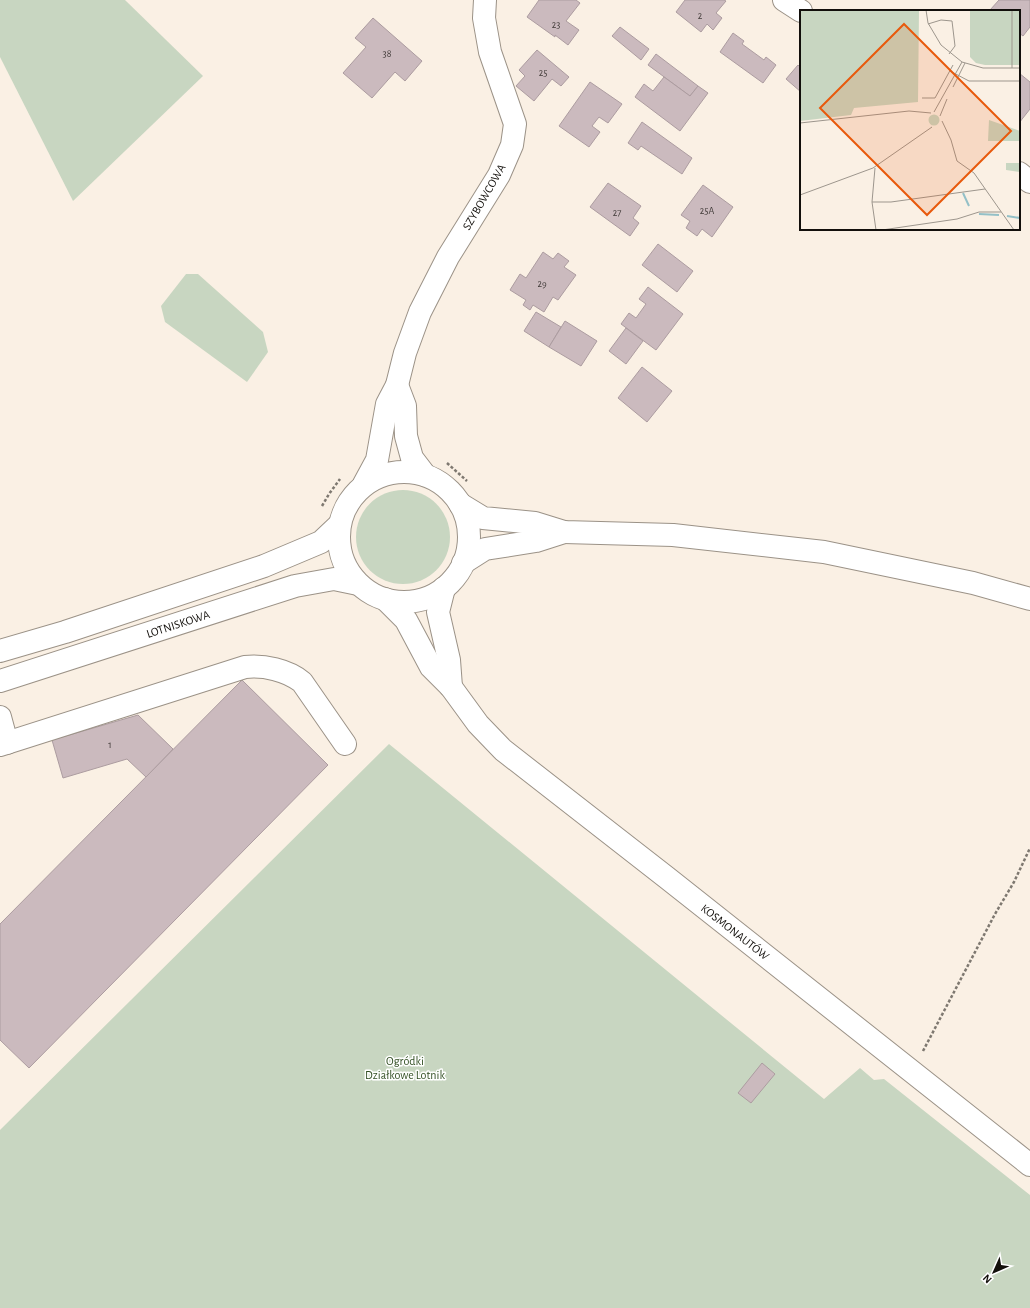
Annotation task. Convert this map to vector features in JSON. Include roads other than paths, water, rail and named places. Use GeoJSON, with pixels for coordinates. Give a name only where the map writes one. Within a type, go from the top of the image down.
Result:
{"type":"FeatureCollection","features":[{"type":"Feature","properties":{"kind":"main road","name":"SZYBOWCOWA"},"geometry":{"type":"LineString","coordinates":[[364,484],[378,460],[387,404],[397,385],[404,353],[420,312],[448,257],[499,175],[512,144],[515,124],[490,52],[484,18],[485,0]]}},
{"type":"Feature","properties":{"kind":"main road"},"geometry":{"type":"LineString","coordinates":[[784,0],[800,10]]}},
{"type":"Feature","properties":{"kind":"main road"},"geometry":{"type":"LineString","coordinates":[[1020,174],[1030,182]]}},
{"type":"Feature","properties":{"kind":"main road"},"geometry":{"type":"LineString","coordinates":[[397,385],[405,406],[406,436],[412,458],[425,475]]}},
{"type":"Feature","properties":{"kind":"main road"},"geometry":{"type":"LineString","coordinates":[[394,472],[409,472],[425,475],[444,486],[460,504],[466,518],[469,533],[468,548],[463,563],[455,577],[444,588],[431,596],[416,601],[400,602],[385,599],[371,593],[358,584],[348,572],[342,557],[339,541],[339,525],[344,510],[352,496],[364,484],[378,476],[394,472]]}},
{"type":"Feature","properties":{"kind":"main road"},"geometry":{"type":"LineString","coordinates":[[460,504],[483,518],[535,523],[564,532],[673,535],[824,552],[973,582],[1030,599]]}},
{"type":"Feature","properties":{"kind":"main road"},"geometry":{"type":"LineString","coordinates":[[0,651],[73,630],[270,564],[321,542],[339,525]]}},
{"type":"Feature","properties":{"kind":"main road"},"geometry":{"type":"LineString","coordinates":[[463,563],[485,549],[536,541],[564,532]]}},
{"type":"Feature","properties":{"kind":"main road","name":"LOTNISKOWA"},"geometry":{"type":"LineString","coordinates":[[0,681],[295,586],[334,579],[358,584]]}},
{"type":"Feature","properties":{"kind":"main road","name":"KOSMONAUTÓW"},"geometry":{"type":"LineString","coordinates":[[444,588],[438,612],[449,660],[452,687]]}},
{"type":"Feature","properties":{"kind":"main road","name":"KOSMONAUTÓW"},"geometry":{"type":"LineString","coordinates":[[385,599],[406,620],[431,667],[452,687],[478,724],[503,750],[1030,1165]]}},
{"type":"Feature","properties":{"kind":"main road"},"geometry":{"type":"LineString","coordinates":[[0,717],[4,744],[245,667],[259,666],[293,675],[302,682],[345,744]]}},
{"type":"Feature","properties":{"kind":"park label","name":"Ogródki Działkowe Lotnik"},"geometry":{"type":"Point","coordinates":[405,1068]}}]}
